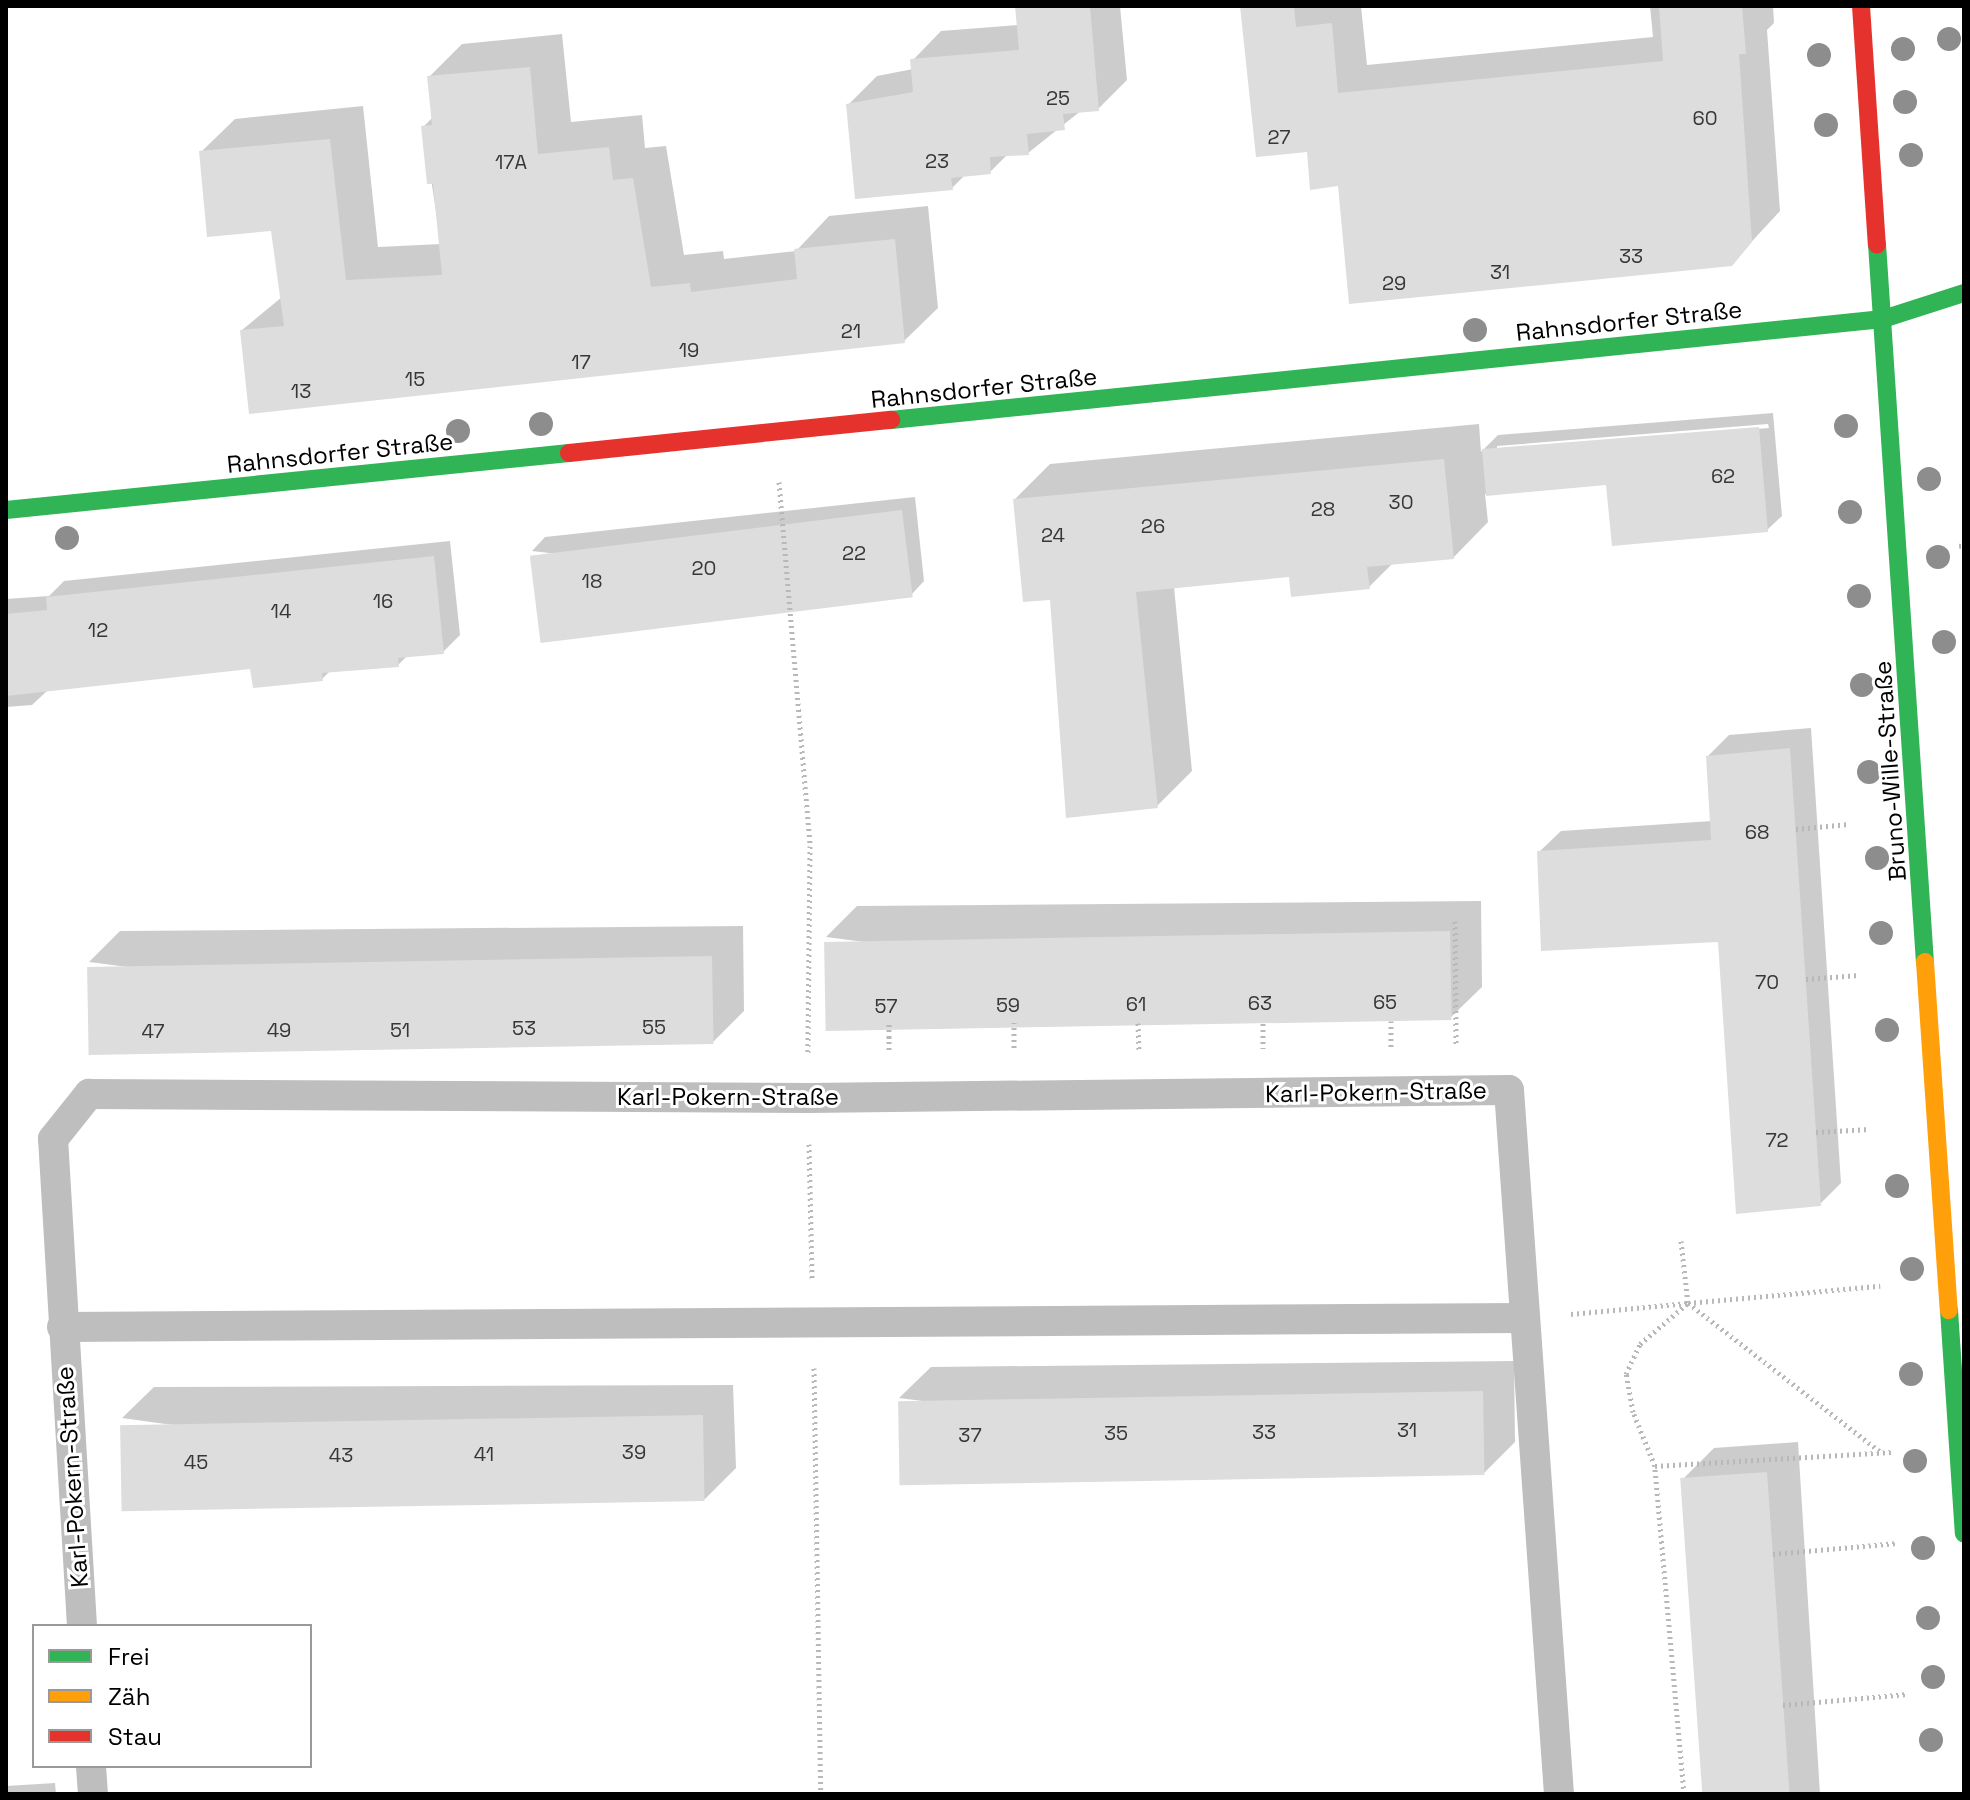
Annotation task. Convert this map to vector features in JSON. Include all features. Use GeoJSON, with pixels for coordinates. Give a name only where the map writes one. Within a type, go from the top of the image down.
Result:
{"type":"FeatureCollection","features":[{"type":"Feature","properties":{"kind":"street","name":"Bruno-Wille-Straße"},"geometry":{"type":"LineString","coordinates":[[1861,6],[1964,1533]]}},
{"type":"Feature","properties":{"kind":"street","name":"Rahnsdorfer Straße"},"geometry":{"type":"LineString","coordinates":[[6,510],[1883,319],[1964,293]]}},
{"type":"Feature","properties":{"kind":"lane","name":"Karl-Pokern-Straße"},"geometry":{"type":"LineString","coordinates":[[82,1624],[53,1139],[89,1094],[835,1098],[1509,1090],[1522,1318]]}},
{"type":"Feature","properties":{"kind":"lane"},"geometry":{"type":"LineString","coordinates":[[62,1327],[1522,1318],[1559,1794]]}},
{"type":"Feature","properties":{"kind":"lane"},"geometry":{"type":"LineString","coordinates":[[91,1768],[93,1794]]}},
{"type":"Feature","properties":{"kind":"path"},"geometry":{"type":"LineString","coordinates":[[1796,829],[1849,824]]}},
{"type":"Feature","properties":{"kind":"path"},"geometry":{"type":"LineString","coordinates":[[1455,921],[1457,1091]]}},
{"type":"Feature","properties":{"kind":"path"},"geometry":{"type":"LineString","coordinates":[[1806,979],[1859,975]]}},
{"type":"Feature","properties":{"kind":"path"},"geometry":{"type":"LineString","coordinates":[[1816,1132],[1870,1129]]}},
{"type":"Feature","properties":{"kind":"path"},"geometry":{"type":"LineString","coordinates":[[1681,1241],[1688,1303],[1882,1453]]}},
{"type":"Feature","properties":{"kind":"path"},"geometry":{"type":"LineString","coordinates":[[1522,1318],[1880,1286]]}},
{"type":"Feature","properties":{"kind":"path"},"geometry":{"type":"LineString","coordinates":[[1684,1794],[1655,1466],[1633,1412],[1626,1374],[1640,1344],[1688,1303]]}},
{"type":"Feature","properties":{"kind":"path"},"geometry":{"type":"LineString","coordinates":[[1655,1466],[1892,1452]]}},
{"type":"Feature","properties":{"kind":"path"},"geometry":{"type":"LineString","coordinates":[[1773,1554],[1898,1543]]}},
{"type":"Feature","properties":{"kind":"path"},"geometry":{"type":"LineString","coordinates":[[1783,1705],[1908,1694]]}},
{"type":"Feature","properties":{"kind":"building"},"geometry":{"type":"Polygon","coordinates":[[[1015,6],[1090,6],[1099,111],[1063,114],[1065,130],[1027,134],[1029,155],[990,157],[991,174],[951,178],[953,190],[855,199],[846,104],[913,92],[910,59],[1019,50],[1015,6]]]}},
{"type":"Feature","properties":{"kind":"building"},"geometry":{"type":"Polygon","coordinates":[[[1240,6],[1294,6],[1296,27],[1332,23],[1338,93],[1663,61],[1659,6],[1742,6],[1746,54],[1739,54],[1752,242],[1732,266],[1349,304],[1338,186],[1310,190],[1307,152],[1256,157],[1240,6]]]}},
{"type":"Feature","properties":{"kind":"building"},"geometry":{"type":"Polygon","coordinates":[[[530,67],[538,154],[609,147],[613,180],[633,178],[651,287],[690,283],[691,292],[797,279],[794,249],[895,239],[905,343],[249,414],[240,330],[284,326],[271,231],[207,237],[199,151],[330,139],[346,280],[442,275],[433,184],[427,184],[421,126],[432,125],[427,76],[530,67]]]}},
{"type":"Feature","properties":{"kind":"building"},"geometry":{"type":"Polygon","coordinates":[[[1759,427],[1768,532],[1612,546],[1606,485],[1486,496],[1482,449],[1759,427]]]}},
{"type":"Feature","properties":{"kind":"building"},"geometry":{"type":"Polygon","coordinates":[[[1444,459],[1454,559],[1367,567],[1370,589],[1291,597],[1289,577],[1136,592],[1158,808],[1066,818],[1050,600],[1023,602],[1013,499],[1444,459]]]}},
{"type":"Feature","properties":{"kind":"building"},"geometry":{"type":"Polygon","coordinates":[[[902,510],[913,597],[541,643],[530,556],[902,510]]]}},
{"type":"Feature","properties":{"kind":"building"},"geometry":{"type":"Polygon","coordinates":[[[434,556],[444,654],[398,658],[399,667],[322,673],[323,681],[253,688],[250,669],[6,696],[6,614],[47,610],[46,597],[434,556]]]}},
{"type":"Feature","properties":{"kind":"building"},"geometry":{"type":"Polygon","coordinates":[[[1790,748],[1821,1206],[1736,1214],[1718,942],[1541,951],[1537,851],[1711,840],[1706,756],[1790,748]]]}},
{"type":"Feature","properties":{"kind":"building"},"geometry":{"type":"Polygon","coordinates":[[[1450,931],[1452,1020],[826,1031],[824,942],[1450,931]]]}},
{"type":"Feature","properties":{"kind":"building"},"geometry":{"type":"Polygon","coordinates":[[[712,956],[714,1044],[89,1055],[87,967],[712,956]]]}},
{"type":"Feature","properties":{"kind":"building"},"geometry":{"type":"Polygon","coordinates":[[[1483,1391],[1484,1475],[900,1485],[898,1401],[1483,1391]]]}},
{"type":"Feature","properties":{"kind":"building"},"geometry":{"type":"Polygon","coordinates":[[[703,1415],[705,1501],[122,1511],[120,1425],[703,1415]]]}},
{"type":"Feature","properties":{"kind":"building"},"geometry":{"type":"Polygon","coordinates":[[[1767,1472],[1790,1794],[1702,1794],[1680,1478],[1767,1472]]]}},
{"type":"Feature","properties":{"kind":"traffic: fast"},"geometry":{"type":"LineString","coordinates":[[1877,244],[1925,962]]}},
{"type":"Feature","properties":{"kind":"traffic: fast"},"geometry":{"type":"LineString","coordinates":[[891,420],[1883,319],[1964,293]]}},
{"type":"Feature","properties":{"kind":"traffic: fast"},"geometry":{"type":"LineString","coordinates":[[6,510],[569,453]]}},
{"type":"Feature","properties":{"kind":"traffic: fast"},"geometry":{"type":"LineString","coordinates":[[1949,1310],[1964,1533]]}},
{"type":"Feature","properties":{"kind":"traffic: slow"},"geometry":{"type":"LineString","coordinates":[[1925,962],[1949,1310]]}},
{"type":"Feature","properties":{"kind":"traffic: jam"},"geometry":{"type":"LineString","coordinates":[[1861,6],[1877,244]]}},
{"type":"Feature","properties":{"kind":"traffic: jam"},"geometry":{"type":"LineString","coordinates":[[569,453],[891,420]]}}]}
